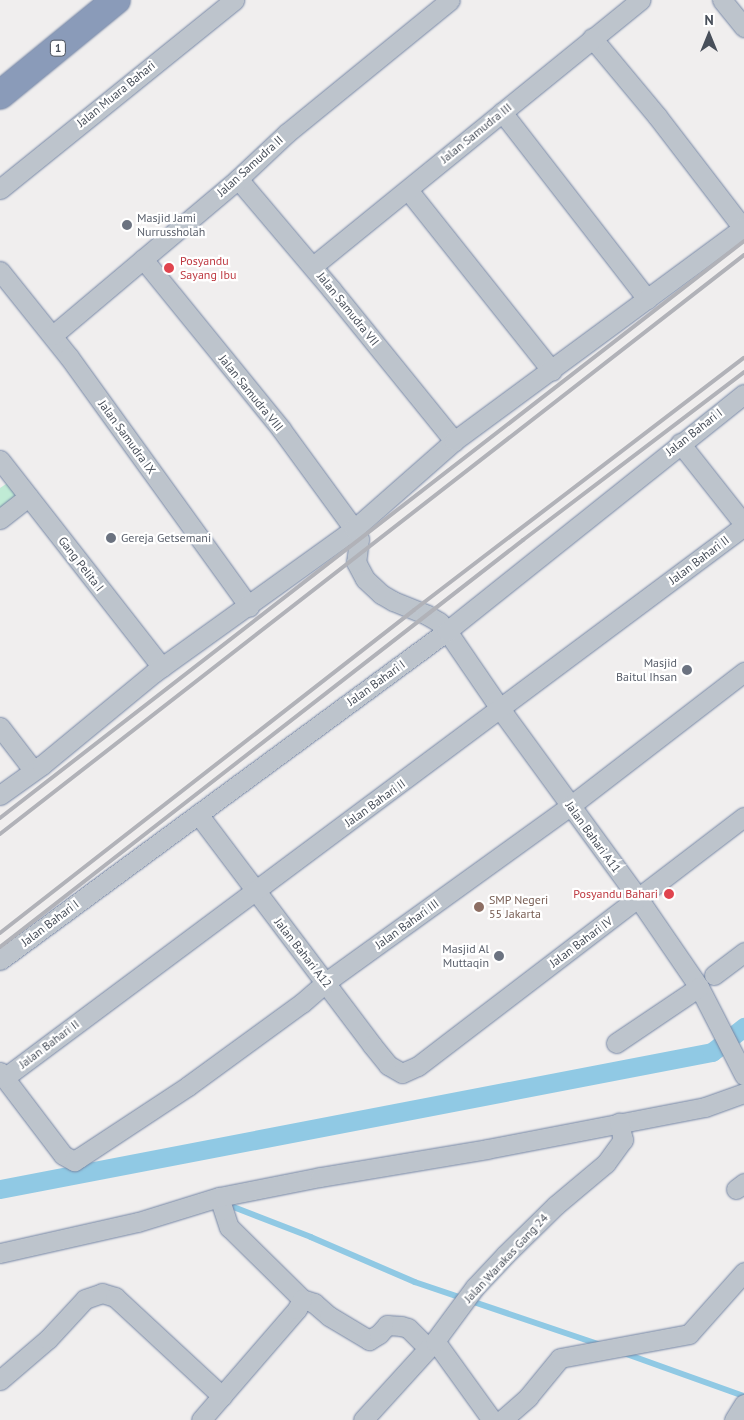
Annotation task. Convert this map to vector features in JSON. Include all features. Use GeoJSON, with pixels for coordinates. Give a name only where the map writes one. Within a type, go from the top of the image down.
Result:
{"type":"FeatureCollection","features":[{"type":"Feature","properties":{"kind":"highway","name":"1"},"geometry":{"type":"LineString","coordinates":[[0,77],[90,0]]}},
{"type":"Feature","properties":{"kind":"highway","name":"1"},"geometry":{"type":"LineString","coordinates":[[0,95],[116,0]]}},
{"type":"Feature","properties":{"kind":"street","name":"Jalan Muara Bahari"},"geometry":{"type":"LineString","coordinates":[[0,189],[234,0]]}},
{"type":"Feature","properties":{"kind":"street","name":"Jalan Samudra II"},"geometry":{"type":"LineString","coordinates":[[52,335],[238,179],[287,133],[450,0]]}},
{"type":"Feature","properties":{"kind":"street","name":"Jalan Samudra III"},"geometry":{"type":"LineString","coordinates":[[313,266],[640,0]]}},
{"type":"Feature","properties":{"kind":"street"},"geometry":{"type":"LineString","coordinates":[[722,0],[744,27]]}},
{"type":"Feature","properties":{"kind":"street"},"geometry":{"type":"LineString","coordinates":[[0,795],[162,667],[249,607],[354,529],[358,523],[454,441],[552,371],[743,227],[658,116],[592,38]]}},
{"type":"Feature","properties":{"kind":"street"},"geometry":{"type":"LineString","coordinates":[[502,112],[647,298]]}},
{"type":"Feature","properties":{"kind":"street","name":"Jalan Samudra VII"},"geometry":{"type":"LineString","coordinates":[[238,179],[313,266],[454,441]]}},
{"type":"Feature","properties":{"kind":"street"},"geometry":{"type":"LineString","coordinates":[[408,190],[552,371]]}},
{"type":"Feature","properties":{"kind":"street","name":"Jalan Samudra VIII"},"geometry":{"type":"LineString","coordinates":[[143,259],[281,429],[354,529]]}},
{"type":"Feature","properties":{"kind":"street","name":"Jalan Samudra IX"},"geometry":{"type":"LineString","coordinates":[[0,271],[52,335],[249,607]]}},
{"type":"Feature","properties":{"kind":"street","name":"Jalan Bahari I"},"geometry":{"type":"LineString","coordinates":[[0,960],[446,631],[744,394]]}},
{"type":"Feature","properties":{"kind":"street"},"geometry":{"type":"LineString","coordinates":[[680,443],[744,525]]}},
{"type":"Feature","properties":{"kind":"street","name":"Gang Pelita I"},"geometry":{"type":"LineString","coordinates":[[0,460],[162,667]]}},
{"type":"Feature","properties":{"kind":"street"},"geometry":{"type":"LineString","coordinates":[[0,518],[28,497]]}},
{"type":"Feature","properties":{"kind":"street","name":"Jalan Bahari II"},"geometry":{"type":"LineString","coordinates":[[2,1075],[501,710],[744,525]]}},
{"type":"Feature","properties":{"kind":"street","name":"Jalan Bahari A11"},"geometry":{"type":"LineString","coordinates":[[354,529],[359,539],[356,562],[365,579],[387,598],[427,615],[439,622],[446,631],[638,898],[703,995],[743,1074]]}},
{"type":"Feature","properties":{"kind":"street","name":"Jalan Bahari III"},"geometry":{"type":"LineString","coordinates":[[2,1075],[63,1156],[74,1160],[79,1158],[188,1086],[326,982],[570,806],[744,672]]}},
{"type":"Feature","properties":{"kind":"street"},"geometry":{"type":"LineString","coordinates":[[0,727],[33,770]]}},
{"type":"Feature","properties":{"kind":"street","name":"Jalan Bahari A12"},"geometry":{"type":"LineString","coordinates":[[198,814],[388,1065],[402,1073],[407,1073],[418,1066]]}},
{"type":"Feature","properties":{"kind":"street","name":"Jalan Bahari IV"},"geometry":{"type":"LineString","coordinates":[[418,1066],[744,817]]}},
{"type":"Feature","properties":{"kind":"street"},"geometry":{"type":"LineString","coordinates":[[714,975],[744,952]]}},
{"type":"Feature","properties":{"kind":"street"},"geometry":{"type":"LineString","coordinates":[[616,1043],[703,995]]}},
{"type":"Feature","properties":{"kind":"street"},"geometry":{"type":"LineString","coordinates":[[0,1253],[138,1222],[320,1177],[487,1149],[705,1106],[744,1093]]}},
{"type":"Feature","properties":{"kind":"street","name":"Jalan Warakas Gang 24"},"geometry":{"type":"LineString","coordinates":[[364,1420],[432,1345],[475,1287],[556,1205],[606,1163],[624,1140],[619,1122]]}},
{"type":"Feature","properties":{"kind":"street"},"geometry":{"type":"LineString","coordinates":[[220,1202],[229,1227],[302,1299],[314,1303],[329,1316],[369,1340],[379,1334],[387,1325],[408,1328],[432,1345],[492,1420]]}},
{"type":"Feature","properties":{"kind":"street"},"geometry":{"type":"LineString","coordinates":[[502,1420],[528,1397],[560,1358],[689,1334],[744,1272]]}},
{"type":"Feature","properties":{"kind":"street"},"geometry":{"type":"LineString","coordinates":[[0,1380],[48,1339],[85,1299],[102,1293],[115,1296],[222,1396]]}},
{"type":"Feature","properties":{"kind":"street"},"geometry":{"type":"LineString","coordinates":[[201,1420],[297,1309],[302,1299]]}},
{"type":"Feature","properties":{"kind":"green space"},"geometry":{"type":"Polygon","coordinates":[[[9,482],[22,499],[0,516],[0,488],[9,482]]]}},
{"type":"Feature","properties":{"kind":"waterway"},"geometry":{"type":"LineString","coordinates":[[0,1189],[712,1052],[744,1027]]}},
{"type":"Feature","properties":{"kind":"waterway"},"geometry":{"type":"LineString","coordinates":[[226,1204],[311,1237],[415,1282],[598,1344]]}},
{"type":"Feature","properties":{"kind":"waterway"},"geometry":{"type":"LineString","coordinates":[[624,1353],[744,1396]]}},
{"type":"Feature","properties":{"kind":"railway"},"geometry":{"type":"LineString","coordinates":[[0,818],[744,241]]}},
{"type":"Feature","properties":{"kind":"railway"},"geometry":{"type":"LineString","coordinates":[[0,834],[744,255]]}},
{"type":"Feature","properties":{"kind":"railway"},"geometry":{"type":"LineString","coordinates":[[0,933],[414,610],[744,358]]}},
{"type":"Feature","properties":{"kind":"railway"},"geometry":{"type":"LineString","coordinates":[[0,947],[523,540],[744,372]]}},
{"type":"Feature","properties":{"kind":"place","name":"Masjid Jami Nurrussholah"},"geometry":{"type":"Point","coordinates":[127,225]}},
{"type":"Feature","properties":{"kind":"place","name":"Posyandu Sayang Ibu"},"geometry":{"type":"Point","coordinates":[169,268]}},
{"type":"Feature","properties":{"kind":"place","name":"Gereja Getsemani"},"geometry":{"type":"Point","coordinates":[111,538]}},
{"type":"Feature","properties":{"kind":"place","name":"Masjid Baitul Ihsan"},"geometry":{"type":"Point","coordinates":[687,670]}},
{"type":"Feature","properties":{"kind":"place","name":"Posyandu Bahari"},"geometry":{"type":"Point","coordinates":[669,894]}},
{"type":"Feature","properties":{"kind":"place","name":"SMP Negeri 55 Jakarta"},"geometry":{"type":"Point","coordinates":[479,907]}},
{"type":"Feature","properties":{"kind":"place","name":"Masjid Al Muttaqin"},"geometry":{"type":"Point","coordinates":[499,956]}}]}
